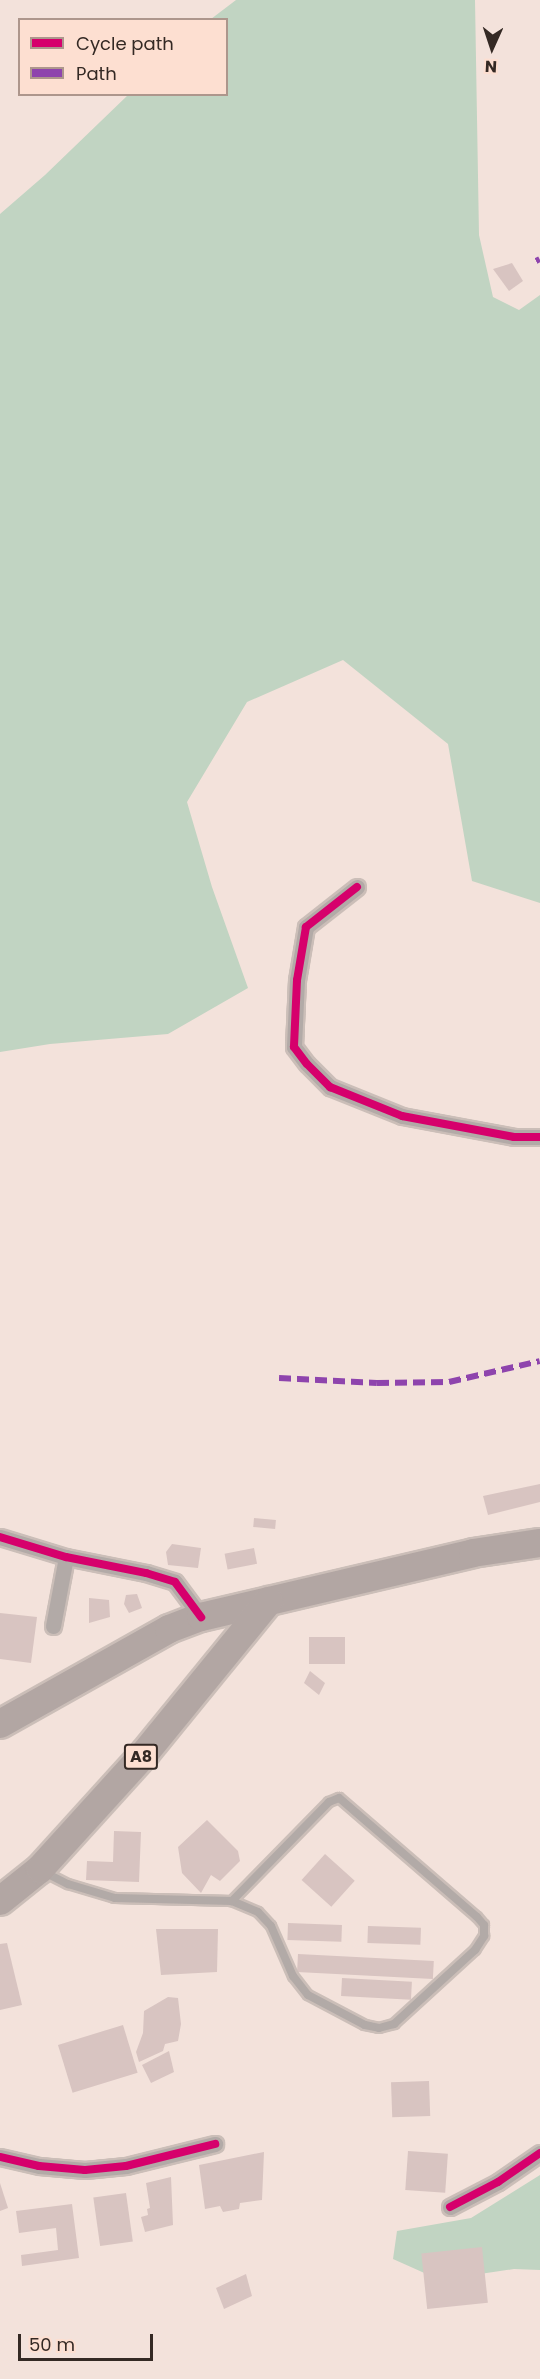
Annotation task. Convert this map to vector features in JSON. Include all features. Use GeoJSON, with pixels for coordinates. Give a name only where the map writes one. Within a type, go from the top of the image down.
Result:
{"type":"FeatureCollection","features":[{"type":"Feature","properties":{"kind":"highway"},"geometry":{"type":"LineString","coordinates":[[0,1724],[169,1629],[201,1617],[473,1553],[540,1543]]}},
{"type":"Feature","properties":{"kind":"highway","name":"A8"},"geometry":{"type":"LineString","coordinates":[[0,1901],[40,1869],[145,1753],[269,1601]]}},
{"type":"Feature","properties":{"kind":"highway"},"geometry":{"type":"LineString","coordinates":[[201,1617],[217,1628],[221,1637],[222,1661]]}},
{"type":"Feature","properties":{"kind":"street"},"geometry":{"type":"LineString","coordinates":[[357,887],[306,927],[297,980],[294,1047],[330,1087],[402,1116],[514,1137],[540,1137]]}},
{"type":"Feature","properties":{"kind":"street"},"geometry":{"type":"LineString","coordinates":[[0,1537],[66,1557],[146,1573],[175,1582],[201,1617]]}},
{"type":"Feature","properties":{"kind":"street"},"geometry":{"type":"LineString","coordinates":[[53,1626],[66,1557]]}},
{"type":"Feature","properties":{"kind":"street"},"geometry":{"type":"LineString","coordinates":[[0,2157],[39,2166],[85,2170],[126,2166],[215,2144]]}},
{"type":"Feature","properties":{"kind":"street"},"geometry":{"type":"LineString","coordinates":[[450,2207],[498,2182],[540,2153]]}},
{"type":"Feature","properties":{"kind":"lane"},"geometry":{"type":"LineString","coordinates":[[40,1869],[68,1884],[115,1898],[232,1901],[258,1912],[271,1926],[293,1976],[308,1995],[365,2025],[379,2028],[394,2024],[475,1950],[484,1936],[484,1925],[477,1917],[339,1798],[329,1802],[232,1901]]}},
{"type":"Feature","properties":{"kind":"green space"},"geometry":{"type":"Polygon","coordinates":[[[236,0],[475,0],[479,235],[493,297],[519,310],[540,295],[540,903],[472,881],[448,744],[343,660],[247,702],[187,802],[212,887],[248,988],[168,1034],[50,1044],[0,1052],[0,214],[45,175],[127,96],[228,96],[228,18],[212,18],[236,0]]]}},
{"type":"Feature","properties":{"kind":"green space"},"geometry":{"type":"Polygon","coordinates":[[[540,2175],[540,2270],[514,2269],[440,2280],[393,2259],[397,2231],[471,2218],[540,2175]]]}},
{"type":"Feature","properties":{"kind":"building"},"geometry":{"type":"Polygon","coordinates":[[[512,263],[523,281],[509,291],[493,269],[512,263]]]}},
{"type":"Feature","properties":{"kind":"building"},"geometry":{"type":"Polygon","coordinates":[[[540,1484],[540,1502],[488,1515],[483,1496],[540,1484]]]}},
{"type":"Feature","properties":{"kind":"building"},"geometry":{"type":"Polygon","coordinates":[[[254,1518],[276,1520],[275,1529],[253,1527],[254,1518]]]}},
{"type":"Feature","properties":{"kind":"building"},"geometry":{"type":"Polygon","coordinates":[[[172,1544],[201,1548],[198,1568],[168,1565],[166,1552],[172,1544]]]}},
{"type":"Feature","properties":{"kind":"building"},"geometry":{"type":"Polygon","coordinates":[[[254,1548],[257,1564],[228,1569],[225,1554],[254,1548]]]}},
{"type":"Feature","properties":{"kind":"building"},"geometry":{"type":"Polygon","coordinates":[[[137,1594],[142,1608],[129,1613],[124,1604],[126,1595],[137,1594]]]}},
{"type":"Feature","properties":{"kind":"building"},"geometry":{"type":"Polygon","coordinates":[[[89,1598],[109,1600],[110,1617],[89,1623],[89,1598]]]}},
{"type":"Feature","properties":{"kind":"building"},"geometry":{"type":"Polygon","coordinates":[[[0,1613],[37,1617],[31,1663],[0,1659],[0,1613]]]}},
{"type":"Feature","properties":{"kind":"building"},"geometry":{"type":"Polygon","coordinates":[[[309,1637],[345,1637],[345,1664],[309,1664],[309,1637]]]}},
{"type":"Feature","properties":{"kind":"building"},"geometry":{"type":"Polygon","coordinates":[[[310,1671],[325,1683],[319,1695],[304,1683],[310,1671]]]}},
{"type":"Feature","properties":{"kind":"building"},"geometry":{"type":"Polygon","coordinates":[[[207,1820],[238,1851],[240,1861],[220,1881],[211,1875],[201,1893],[182,1873],[178,1847],[207,1820]]]}},
{"type":"Feature","properties":{"kind":"building"},"geometry":{"type":"Polygon","coordinates":[[[114,1831],[141,1832],[139,1882],[86,1880],[87,1861],[113,1862],[114,1831]]]}},
{"type":"Feature","properties":{"kind":"building"},"geometry":{"type":"Polygon","coordinates":[[[325,1854],[355,1881],[331,1907],[302,1880],[325,1854]]]}},
{"type":"Feature","properties":{"kind":"building"},"geometry":{"type":"Polygon","coordinates":[[[288,1923],[342,1925],[341,1942],[287,1940],[288,1923]]]}},
{"type":"Feature","properties":{"kind":"building"},"geometry":{"type":"Polygon","coordinates":[[[368,1926],[421,1928],[420,1945],[367,1943],[368,1926]]]}},
{"type":"Feature","properties":{"kind":"building"},"geometry":{"type":"Polygon","coordinates":[[[156,1929],[218,1929],[217,1972],[161,1975],[156,1929]]]}},
{"type":"Feature","properties":{"kind":"building"},"geometry":{"type":"Polygon","coordinates":[[[7,1943],[22,2005],[0,2010],[0,1944],[7,1943]]]}},
{"type":"Feature","properties":{"kind":"building"},"geometry":{"type":"Polygon","coordinates":[[[298,1954],[434,1961],[433,1979],[297,1972],[298,1954]]]}},
{"type":"Feature","properties":{"kind":"building"},"geometry":{"type":"Polygon","coordinates":[[[342,1978],[412,1982],[411,2000],[341,1996],[342,1978]]]}},
{"type":"Feature","properties":{"kind":"building"},"geometry":{"type":"Polygon","coordinates":[[[168,1997],[178,1998],[181,2024],[178,2041],[165,2044],[163,2051],[139,2062],[136,2052],[143,2033],[144,2011],[168,1997]]]}},
{"type":"Feature","properties":{"kind":"building"},"geometry":{"type":"Polygon","coordinates":[[[123,2025],[138,2073],[73,2093],[58,2045],[123,2025]]]}},
{"type":"Feature","properties":{"kind":"building"},"geometry":{"type":"Polygon","coordinates":[[[169,2051],[174,2072],[151,2083],[142,2065],[169,2051]]]}},
{"type":"Feature","properties":{"kind":"building"},"geometry":{"type":"Polygon","coordinates":[[[429,2081],[430,2116],[392,2117],[391,2082],[429,2081]]]}},
{"type":"Feature","properties":{"kind":"building"},"geometry":{"type":"Polygon","coordinates":[[[408,2151],[448,2154],[445,2193],[405,2190],[408,2151]]]}},
{"type":"Feature","properties":{"kind":"building"},"geometry":{"type":"Polygon","coordinates":[[[264,2152],[262,2200],[240,2203],[239,2209],[223,2212],[220,2206],[205,2209],[199,2165],[264,2152]]]}},
{"type":"Feature","properties":{"kind":"building"},"geometry":{"type":"Polygon","coordinates":[[[171,2177],[173,2225],[145,2232],[141,2217],[148,2215],[147,2209],[150,2208],[146,2183],[171,2177]]]}},
{"type":"Feature","properties":{"kind":"building"},"geometry":{"type":"Polygon","coordinates":[[[0,2183],[8,2208],[0,2211],[0,2183]]]}},
{"type":"Feature","properties":{"kind":"building"},"geometry":{"type":"Polygon","coordinates":[[[126,2193],[133,2242],[100,2246],[93,2198],[126,2193]]]}},
{"type":"Feature","properties":{"kind":"building"},"geometry":{"type":"Polygon","coordinates":[[[72,2204],[79,2258],[22,2266],[21,2255],[58,2250],[56,2228],[19,2233],[16,2211],[72,2204]]]}},
{"type":"Feature","properties":{"kind":"building"},"geometry":{"type":"Polygon","coordinates":[[[482,2247],[488,2303],[427,2309],[421,2253],[482,2247]]]}},
{"type":"Feature","properties":{"kind":"building"},"geometry":{"type":"Polygon","coordinates":[[[246,2274],[252,2296],[224,2309],[216,2288],[246,2274]]]}},
{"type":"Feature","properties":{"kind":"marked path"},"geometry":{"type":"LineString","coordinates":[[536,261],[540,259]]}},
{"type":"Feature","properties":{"kind":"marked path"},"geometry":{"type":"LineString","coordinates":[[279,1378],[377,1383],[449,1382],[540,1361]]}},
{"type":"Feature","properties":{"kind":"cycle path"},"geometry":{"type":"LineString","coordinates":[[357,887],[306,927],[297,980],[294,1047],[330,1087],[402,1116],[514,1137],[540,1137]]}},
{"type":"Feature","properties":{"kind":"cycle path"},"geometry":{"type":"LineString","coordinates":[[0,1537],[66,1557],[146,1573],[175,1582],[201,1617]]}},
{"type":"Feature","properties":{"kind":"cycle path"},"geometry":{"type":"LineString","coordinates":[[0,2157],[39,2166],[85,2170],[126,2166],[215,2144]]}},
{"type":"Feature","properties":{"kind":"cycle path"},"geometry":{"type":"LineString","coordinates":[[450,2207],[498,2182],[540,2153]]}}]}
